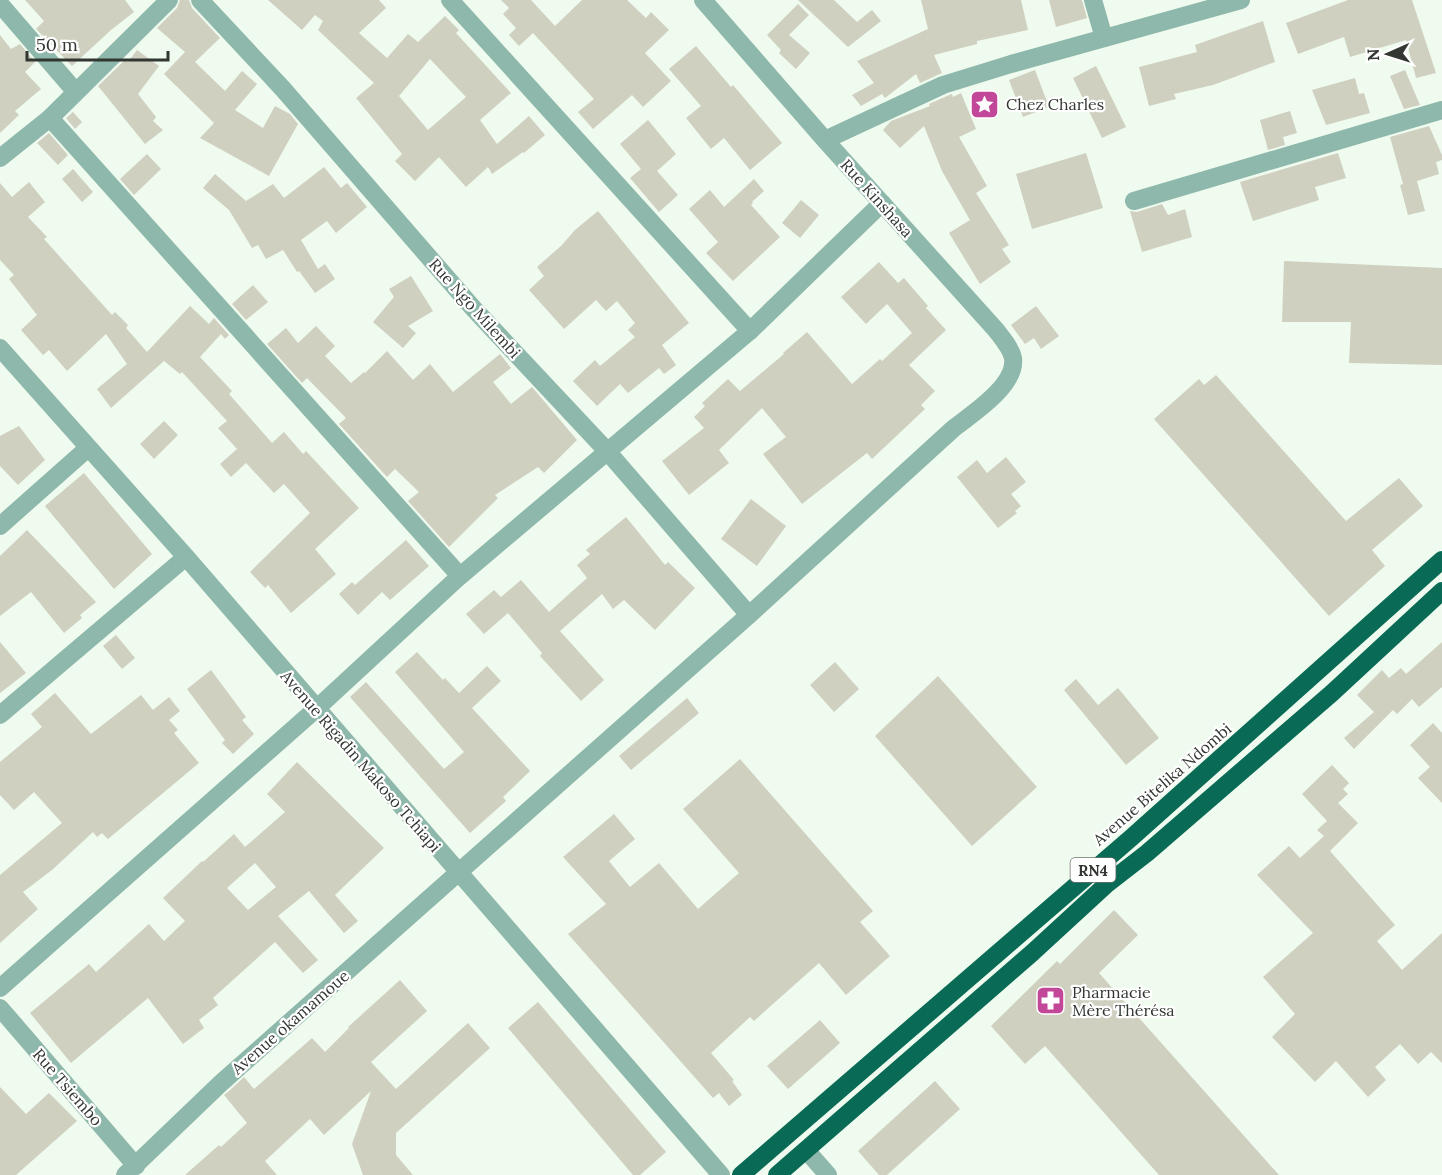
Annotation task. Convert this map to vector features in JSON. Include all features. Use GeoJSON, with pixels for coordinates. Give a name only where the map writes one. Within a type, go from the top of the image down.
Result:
{"type":"FeatureCollection","features":[{"type":"Feature","properties":{"kind":"highway","name":"Avenue Bitelika Ndombi"},"geometry":{"type":"LineString","coordinates":[[741,1175],[1131,838],[1442,560]]}},
{"type":"Feature","properties":{"kind":"highway","name":"RN4"},"geometry":{"type":"LineString","coordinates":[[777,1175],[1107,884],[1147,853],[1332,693],[1442,591]]}},
{"type":"Feature","properties":{"kind":"street"},"geometry":{"type":"LineString","coordinates":[[0,158],[50,118],[169,0]]}},
{"type":"Feature","properties":{"kind":"street","name":"Rue Ngo Milembi"},"geometry":{"type":"LineString","coordinates":[[200,0],[283,89],[473,308],[607,451],[749,615]]}},
{"type":"Feature","properties":{"kind":"street"},"geometry":{"type":"LineString","coordinates":[[450,0],[750,331]]}},
{"type":"Feature","properties":{"kind":"street","name":"Rue Kinshasa"},"geometry":{"type":"LineString","coordinates":[[703,0],[996,330],[1011,352],[1013,361],[1004,386],[987,402]]}},
{"type":"Feature","properties":{"kind":"street"},"geometry":{"type":"LineString","coordinates":[[1093,0],[1104,39]]}},
{"type":"Feature","properties":{"kind":"street"},"geometry":{"type":"LineString","coordinates":[[825,140],[943,85],[1240,0]]}},
{"type":"Feature","properties":{"kind":"street"},"geometry":{"type":"LineString","coordinates":[[0,4],[75,91]]}},
{"type":"Feature","properties":{"kind":"street"},"geometry":{"type":"LineString","coordinates":[[1134,201],[1442,110]]}},
{"type":"Feature","properties":{"kind":"street"},"geometry":{"type":"LineString","coordinates":[[50,118],[460,576]]}},
{"type":"Feature","properties":{"kind":"street"},"geometry":{"type":"LineString","coordinates":[[0,988],[316,710],[460,576],[750,331],[882,203]]}},
{"type":"Feature","properties":{"kind":"street","name":"Avenue Rigadin Makoso Tchiapi"},"geometry":{"type":"LineString","coordinates":[[0,348],[186,557],[316,710],[721,1175]]}},
{"type":"Feature","properties":{"kind":"street","name":"Avenue okamamoue"},"geometry":{"type":"LineString","coordinates":[[130,1171],[221,1083],[749,615],[954,428],[987,402]]}},
{"type":"Feature","properties":{"kind":"street"},"geometry":{"type":"LineString","coordinates":[[0,526],[88,448]]}},
{"type":"Feature","properties":{"kind":"street"},"geometry":{"type":"LineString","coordinates":[[0,715],[186,557]]}},
{"type":"Feature","properties":{"kind":"street","name":"Rue Tsiembo"},"geometry":{"type":"LineString","coordinates":[[0,1008],[130,1171]]}},
{"type":"Feature","properties":{"kind":"street"},"geometry":{"type":"LineString","coordinates":[[806,1150],[828,1175]]}},
{"type":"Feature","properties":{"kind":"building"},"geometry":{"type":"Polygon","coordinates":[[[25,0],[125,0],[134,12],[72,66],[36,29],[44,21],[25,0]]]}},
{"type":"Feature","properties":{"kind":"building"},"geometry":{"type":"Polygon","coordinates":[[[180,0],[189,0],[192,8],[220,38],[195,62],[225,91],[242,71],[257,84],[235,110],[263,128],[275,106],[290,114],[298,124],[269,176],[200,138],[214,123],[164,74],[185,52],[157,28],[177,8],[180,0]]]}},
{"type":"Feature","properties":{"kind":"building"},"geometry":{"type":"Polygon","coordinates":[[[268,0],[379,0],[386,8],[359,33],[387,58],[408,34],[418,42],[445,16],[459,30],[456,33],[511,93],[480,120],[497,144],[529,116],[545,135],[524,153],[492,174],[488,167],[466,187],[439,157],[415,181],[395,161],[402,154],[356,98],[374,83],[318,30],[323,21],[315,15],[302,30],[268,0]],[[430,59],[399,96],[428,130],[466,97],[430,59]]]}},
{"type":"Feature","properties":{"kind":"building"},"geometry":{"type":"Polygon","coordinates":[[[501,0],[531,0],[555,26],[582,0],[627,0],[646,18],[651,12],[669,30],[645,53],[671,81],[643,107],[632,95],[593,129],[578,112],[594,99],[533,33],[519,46],[509,35],[516,28],[503,14],[509,8],[501,0]]]}},
{"type":"Feature","properties":{"kind":"building"},"geometry":{"type":"Polygon","coordinates":[[[798,0],[834,0],[857,22],[872,10],[881,21],[848,47],[798,0]]]}},
{"type":"Feature","properties":{"kind":"building"},"geometry":{"type":"Polygon","coordinates":[[[921,0],[1021,0],[1028,30],[977,41],[977,44],[934,55],[942,73],[920,83],[916,74],[885,98],[882,94],[861,106],[852,95],[874,83],[857,61],[928,29],[921,0]]]}},
{"type":"Feature","properties":{"kind":"building"},"geometry":{"type":"Polygon","coordinates":[[[1049,0],[1082,0],[1087,18],[1056,27],[1049,0]]]}},
{"type":"Feature","properties":{"kind":"building"},"geometry":{"type":"Polygon","coordinates":[[[1348,0],[1412,0],[1436,73],[1416,78],[1406,40],[1350,57],[1344,37],[1298,54],[1286,23],[1348,0]]]}},
{"type":"Feature","properties":{"kind":"building"},"geometry":{"type":"Polygon","coordinates":[[[798,4],[809,15],[789,35],[810,53],[796,69],[779,53],[781,50],[767,35],[798,4]]]}},
{"type":"Feature","properties":{"kind":"building"},"geometry":{"type":"Polygon","coordinates":[[[1263,21],[1275,62],[1213,85],[1174,94],[1176,99],[1149,106],[1139,67],[1197,52],[1195,45],[1263,21]]]}},
{"type":"Feature","properties":{"kind":"building"},"geometry":{"type":"Polygon","coordinates":[[[0,35],[11,49],[20,44],[35,62],[25,72],[41,89],[15,111],[19,115],[0,133],[0,35]]]}},
{"type":"Feature","properties":{"kind":"building"},"geometry":{"type":"Polygon","coordinates":[[[696,46],[731,87],[733,85],[782,143],[750,170],[724,138],[711,149],[686,118],[701,106],[669,69],[696,46]]]}},
{"type":"Feature","properties":{"kind":"building"},"geometry":{"type":"Polygon","coordinates":[[[137,50],[159,66],[138,94],[156,117],[153,121],[163,130],[145,144],[98,86],[125,60],[128,62],[137,50]]]}},
{"type":"Feature","properties":{"kind":"building"},"geometry":{"type":"Polygon","coordinates":[[[1096,66],[1126,127],[1102,138],[1073,78],[1096,66]]]}},
{"type":"Feature","properties":{"kind":"building"},"geometry":{"type":"Polygon","coordinates":[[[1035,70],[1049,107],[1023,117],[1009,80],[1035,70]]]}},
{"type":"Feature","properties":{"kind":"building"},"geometry":{"type":"Polygon","coordinates":[[[1405,70],[1420,105],[1404,109],[1390,76],[1405,70]]]}},
{"type":"Feature","properties":{"kind":"building"},"geometry":{"type":"Polygon","coordinates":[[[1355,78],[1359,94],[1364,93],[1370,113],[1326,125],[1312,90],[1355,78]]]}},
{"type":"Feature","properties":{"kind":"building"},"geometry":{"type":"Polygon","coordinates":[[[961,93],[976,129],[959,137],[987,186],[976,193],[1009,245],[1002,249],[1011,262],[980,284],[949,233],[970,220],[942,171],[924,126],[900,148],[883,130],[891,121],[930,106],[929,104],[952,94],[953,97],[961,93]]]}},
{"type":"Feature","properties":{"kind":"building"},"geometry":{"type":"Polygon","coordinates":[[[1290,111],[1297,133],[1283,137],[1285,145],[1268,150],[1260,120],[1290,111]]]}},
{"type":"Feature","properties":{"kind":"building"},"geometry":{"type":"Polygon","coordinates":[[[73,112],[82,122],[75,129],[66,118],[73,112]]]}},
{"type":"Feature","properties":{"kind":"building"},"geometry":{"type":"Polygon","coordinates":[[[648,120],[676,154],[657,171],[678,195],[659,212],[630,178],[641,169],[620,144],[648,120]]]}},
{"type":"Feature","properties":{"kind":"building"},"geometry":{"type":"Polygon","coordinates":[[[1429,126],[1442,155],[1442,160],[1436,162],[1439,174],[1417,181],[1425,211],[1408,215],[1400,185],[1403,184],[1390,137],[1429,126]]]}},
{"type":"Feature","properties":{"kind":"building"},"geometry":{"type":"Polygon","coordinates":[[[49,133],[68,155],[58,165],[37,143],[49,133]]]}},
{"type":"Feature","properties":{"kind":"building"},"geometry":{"type":"Polygon","coordinates":[[[1086,153],[1103,208],[1032,229],[1016,174],[1086,153]]]}},
{"type":"Feature","properties":{"kind":"building"},"geometry":{"type":"Polygon","coordinates":[[[1338,153],[1346,178],[1315,187],[1319,200],[1253,221],[1240,182],[1338,153]]]}},
{"type":"Feature","properties":{"kind":"building"},"geometry":{"type":"Polygon","coordinates":[[[147,154],[161,169],[134,195],[120,179],[147,154]]]}},
{"type":"Feature","properties":{"kind":"building"},"geometry":{"type":"Polygon","coordinates":[[[324,167],[341,188],[347,183],[367,207],[336,233],[327,221],[301,240],[318,269],[325,264],[335,279],[315,293],[299,271],[297,272],[283,250],[266,259],[258,245],[252,248],[229,210],[203,188],[215,174],[246,201],[273,184],[284,198],[324,167]]]}},
{"type":"Feature","properties":{"kind":"building"},"geometry":{"type":"Polygon","coordinates":[[[73,169],[93,192],[82,202],[62,179],[73,169]]]}},
{"type":"Feature","properties":{"kind":"building"},"geometry":{"type":"Polygon","coordinates":[[[754,179],[764,191],[751,205],[780,237],[733,281],[706,253],[718,242],[689,209],[710,190],[724,207],[754,179]]]}},
{"type":"Feature","properties":{"kind":"building"},"geometry":{"type":"Polygon","coordinates":[[[29,182],[45,202],[28,217],[47,237],[44,239],[112,315],[115,312],[128,325],[126,328],[147,352],[190,306],[209,324],[214,318],[229,335],[225,339],[221,334],[200,357],[232,391],[229,394],[272,443],[284,432],[303,454],[306,451],[359,508],[315,549],[336,574],[291,613],[268,585],[265,588],[250,572],[310,513],[284,484],[274,493],[246,463],[231,477],[220,464],[237,449],[218,428],[227,421],[182,372],[180,374],[164,361],[111,408],[97,389],[127,364],[106,334],[67,371],[49,350],[43,355],[21,330],[37,315],[9,279],[14,275],[0,260],[0,183],[12,197],[29,182]]]}},
{"type":"Feature","properties":{"kind":"building"},"geometry":{"type":"Polygon","coordinates":[[[801,200],[819,215],[800,238],[782,223],[801,200]]]}},
{"type":"Feature","properties":{"kind":"building"},"geometry":{"type":"Polygon","coordinates":[[[1162,204],[1168,215],[1185,209],[1192,237],[1142,252],[1130,211],[1137,212],[1162,204]]]}},
{"type":"Feature","properties":{"kind":"building"},"geometry":{"type":"Polygon","coordinates":[[[598,211],[689,323],[662,345],[676,365],[664,374],[659,368],[628,393],[620,384],[597,406],[573,381],[595,360],[600,366],[635,337],[628,330],[635,323],[617,301],[606,311],[596,300],[564,329],[529,290],[544,276],[537,267],[598,211]]]}},
{"type":"Feature","properties":{"kind":"building"},"geometry":{"type":"Polygon","coordinates":[[[1284,261],[1442,268],[1442,365],[1349,363],[1351,322],[1282,322],[1284,261]]]}},
{"type":"Feature","properties":{"kind":"building"},"geometry":{"type":"Polygon","coordinates":[[[879,262],[898,283],[904,278],[946,330],[909,365],[935,391],[921,405],[925,409],[872,459],[867,453],[802,504],[763,454],[786,437],[762,408],[719,450],[729,463],[689,495],[662,461],[704,428],[694,417],[705,406],[702,403],[728,379],[740,391],[807,332],[852,384],[880,359],[882,361],[912,333],[887,304],[866,324],[841,297],[879,262]]]}},
{"type":"Feature","properties":{"kind":"building"},"geometry":{"type":"Polygon","coordinates":[[[411,276],[433,311],[408,326],[416,333],[403,348],[373,322],[394,297],[389,289],[411,276]]]}},
{"type":"Feature","properties":{"kind":"building"},"geometry":{"type":"Polygon","coordinates":[[[253,285],[268,302],[246,320],[232,304],[253,285]]]}},
{"type":"Feature","properties":{"kind":"building"},"geometry":{"type":"Polygon","coordinates":[[[1036,306],[1059,336],[1041,349],[1034,338],[1025,344],[1011,325],[1036,306]]]}},
{"type":"Feature","properties":{"kind":"building"},"geometry":{"type":"Polygon","coordinates":[[[316,326],[335,346],[325,356],[351,383],[365,373],[387,351],[413,380],[430,364],[453,392],[500,354],[511,368],[493,382],[511,404],[532,387],[577,440],[544,473],[538,467],[495,495],[498,498],[449,547],[408,501],[419,492],[395,469],[387,477],[339,424],[346,418],[307,378],[302,383],[267,344],[286,328],[298,343],[316,326]]]}},
{"type":"Feature","properties":{"kind":"building"},"geometry":{"type":"Polygon","coordinates":[[[1216,375],[1346,521],[1399,478],[1423,506],[1372,550],[1385,566],[1329,616],[1154,419],[1199,379],[1204,385],[1216,375]]]}},
{"type":"Feature","properties":{"kind":"building"},"geometry":{"type":"Polygon","coordinates":[[[164,421],[178,435],[154,459],[140,444],[164,421]]]}},
{"type":"Feature","properties":{"kind":"building"},"geometry":{"type":"Polygon","coordinates":[[[19,426],[45,460],[18,485],[0,466],[0,436],[19,426]]]}},
{"type":"Feature","properties":{"kind":"building"},"geometry":{"type":"Polygon","coordinates":[[[1006,457],[1026,482],[1011,494],[1021,506],[1015,511],[1017,513],[998,528],[957,477],[977,460],[987,473],[1006,457]]]}},
{"type":"Feature","properties":{"kind":"building"},"geometry":{"type":"Polygon","coordinates":[[[84,473],[152,554],[114,589],[45,506],[84,473]]]}},
{"type":"Feature","properties":{"kind":"building"},"geometry":{"type":"Polygon","coordinates":[[[751,499],[786,526],[757,566],[721,539],[751,499]]]}},
{"type":"Feature","properties":{"kind":"building"},"geometry":{"type":"Polygon","coordinates":[[[626,517],[665,565],[668,562],[695,588],[655,630],[624,600],[613,609],[602,594],[560,631],[604,680],[581,701],[540,656],[542,653],[508,613],[484,634],[466,614],[494,590],[501,597],[521,580],[549,612],[587,578],[577,565],[590,554],[586,550],[626,517]]]}},
{"type":"Feature","properties":{"kind":"building"},"geometry":{"type":"Polygon","coordinates":[[[27,530],[96,602],[64,633],[31,592],[0,616],[0,556],[27,530]]]}},
{"type":"Feature","properties":{"kind":"building"},"geometry":{"type":"Polygon","coordinates":[[[406,540],[429,566],[390,600],[382,592],[358,615],[339,594],[352,582],[355,585],[406,540]]]}},
{"type":"Feature","properties":{"kind":"building"},"geometry":{"type":"Polygon","coordinates":[[[116,635],[135,658],[122,669],[103,646],[116,635]]]}},
{"type":"Feature","properties":{"kind":"building"},"geometry":{"type":"Polygon","coordinates":[[[0,642],[26,673],[0,693],[0,642]]]}},
{"type":"Feature","properties":{"kind":"building"},"geometry":{"type":"Polygon","coordinates":[[[1442,642],[1442,687],[1419,707],[1412,699],[1397,714],[1393,710],[1354,749],[1344,738],[1374,712],[1357,695],[1382,670],[1389,678],[1401,668],[1406,674],[1442,642]]]}},
{"type":"Feature","properties":{"kind":"building"},"geometry":{"type":"Polygon","coordinates":[[[417,652],[443,680],[445,678],[459,693],[487,666],[501,681],[472,708],[530,771],[503,797],[506,801],[470,833],[350,697],[366,682],[444,769],[464,752],[395,672],[417,652]]]}},
{"type":"Feature","properties":{"kind":"building"},"geometry":{"type":"Polygon","coordinates":[[[835,662],[859,689],[834,712],[810,685],[835,662]]]}},
{"type":"Feature","properties":{"kind":"building"},"geometry":{"type":"Polygon","coordinates":[[[211,670],[246,717],[242,720],[254,734],[233,754],[222,743],[225,740],[187,689],[211,670]]]}},
{"type":"Feature","properties":{"kind":"building"},"geometry":{"type":"Polygon","coordinates":[[[938,676],[1037,787],[972,846],[875,736],[938,676]]]}},
{"type":"Feature","properties":{"kind":"building"},"geometry":{"type":"Polygon","coordinates":[[[1076,679],[1098,705],[1118,688],[1159,738],[1126,765],[1064,690],[1076,679]]]}},
{"type":"Feature","properties":{"kind":"building"},"geometry":{"type":"Polygon","coordinates":[[[55,693],[91,734],[141,695],[153,710],[169,697],[180,711],[169,720],[178,730],[174,733],[199,763],[108,839],[102,833],[97,837],[93,832],[52,870],[23,892],[38,909],[0,943],[0,875],[62,823],[34,792],[14,810],[0,795],[0,762],[42,727],[31,714],[55,693]]]}},
{"type":"Feature","properties":{"kind":"building"},"geometry":{"type":"Polygon","coordinates":[[[687,698],[699,713],[631,770],[619,756],[687,698]]]}},
{"type":"Feature","properties":{"kind":"building"},"geometry":{"type":"Polygon","coordinates":[[[1433,723],[1442,733],[1442,803],[1418,778],[1430,767],[1410,745],[1433,723]]]}},
{"type":"Feature","properties":{"kind":"building"},"geometry":{"type":"Polygon","coordinates":[[[740,759],[873,911],[860,922],[890,956],[846,995],[819,963],[754,1021],[750,1017],[711,1053],[734,1080],[732,1081],[742,1095],[729,1106],[719,1093],[713,1098],[568,934],[606,904],[563,857],[614,814],[635,839],[609,861],[630,887],[659,863],[698,909],[739,873],[683,809],[740,759]]]}},
{"type":"Feature","properties":{"kind":"building"},"geometry":{"type":"Polygon","coordinates":[[[297,762],[384,848],[335,895],[358,921],[344,933],[309,891],[278,916],[318,960],[303,973],[275,942],[213,998],[218,1005],[199,1020],[204,1028],[183,1044],[148,998],[71,1063],[30,1013],[89,964],[96,972],[149,924],[164,941],[185,921],[163,898],[234,834],[245,847],[285,812],[267,794],[297,762]],[[255,863],[227,888],[248,910],[276,887],[255,863]]]}},
{"type":"Feature","properties":{"kind":"building"},"geometry":{"type":"Polygon","coordinates":[[[1332,765],[1349,783],[1343,789],[1348,794],[1338,803],[1358,823],[1330,851],[1395,925],[1377,941],[1402,970],[1442,933],[1442,1063],[1431,1052],[1418,1064],[1400,1044],[1375,1067],[1386,1080],[1368,1097],[1336,1061],[1315,1082],[1272,1037],[1295,1014],[1263,977],[1313,933],[1257,875],[1289,846],[1300,858],[1324,836],[1317,830],[1327,821],[1302,794],[1332,765]]]}},
{"type":"Feature","properties":{"kind":"building"},"geometry":{"type":"Polygon","coordinates":[[[1114,910],[1138,935],[1099,973],[1279,1175],[1159,1175],[1045,1046],[1025,1064],[991,1026],[1057,961],[1060,964],[1114,910]]]}},
{"type":"Feature","properties":{"kind":"building"},"geometry":{"type":"Polygon","coordinates":[[[400,980],[427,1011],[371,1062],[396,1089],[468,1023],[490,1048],[396,1133],[396,1155],[413,1175],[363,1175],[352,1144],[371,1091],[324,1135],[310,1119],[265,1161],[277,1175],[185,1175],[247,1123],[224,1095],[244,1077],[254,1089],[312,1038],[325,1052],[348,1027],[400,980]]]}},
{"type":"Feature","properties":{"kind":"building"},"geometry":{"type":"Polygon","coordinates":[[[538,1002],[666,1152],[640,1175],[633,1175],[508,1028],[538,1002]]]}},
{"type":"Feature","properties":{"kind":"building"},"geometry":{"type":"Polygon","coordinates":[[[820,1020],[840,1043],[788,1089],[767,1066],[820,1020]]]}},
{"type":"Feature","properties":{"kind":"building"},"geometry":{"type":"Polygon","coordinates":[[[935,1081],[960,1109],[887,1175],[879,1175],[858,1151],[935,1081]]]}},
{"type":"Feature","properties":{"kind":"building"},"geometry":{"type":"Polygon","coordinates":[[[0,1087],[26,1114],[49,1093],[77,1121],[16,1175],[0,1175],[0,1087]]]}},
{"type":"Feature","properties":{"kind":"place","name":"Chez Charles"},"geometry":{"type":"Point","coordinates":[985,104]}},
{"type":"Feature","properties":{"kind":"place","name":"Pharmacie Mère Thérésa"},"geometry":{"type":"Point","coordinates":[1051,1001]}}]}
